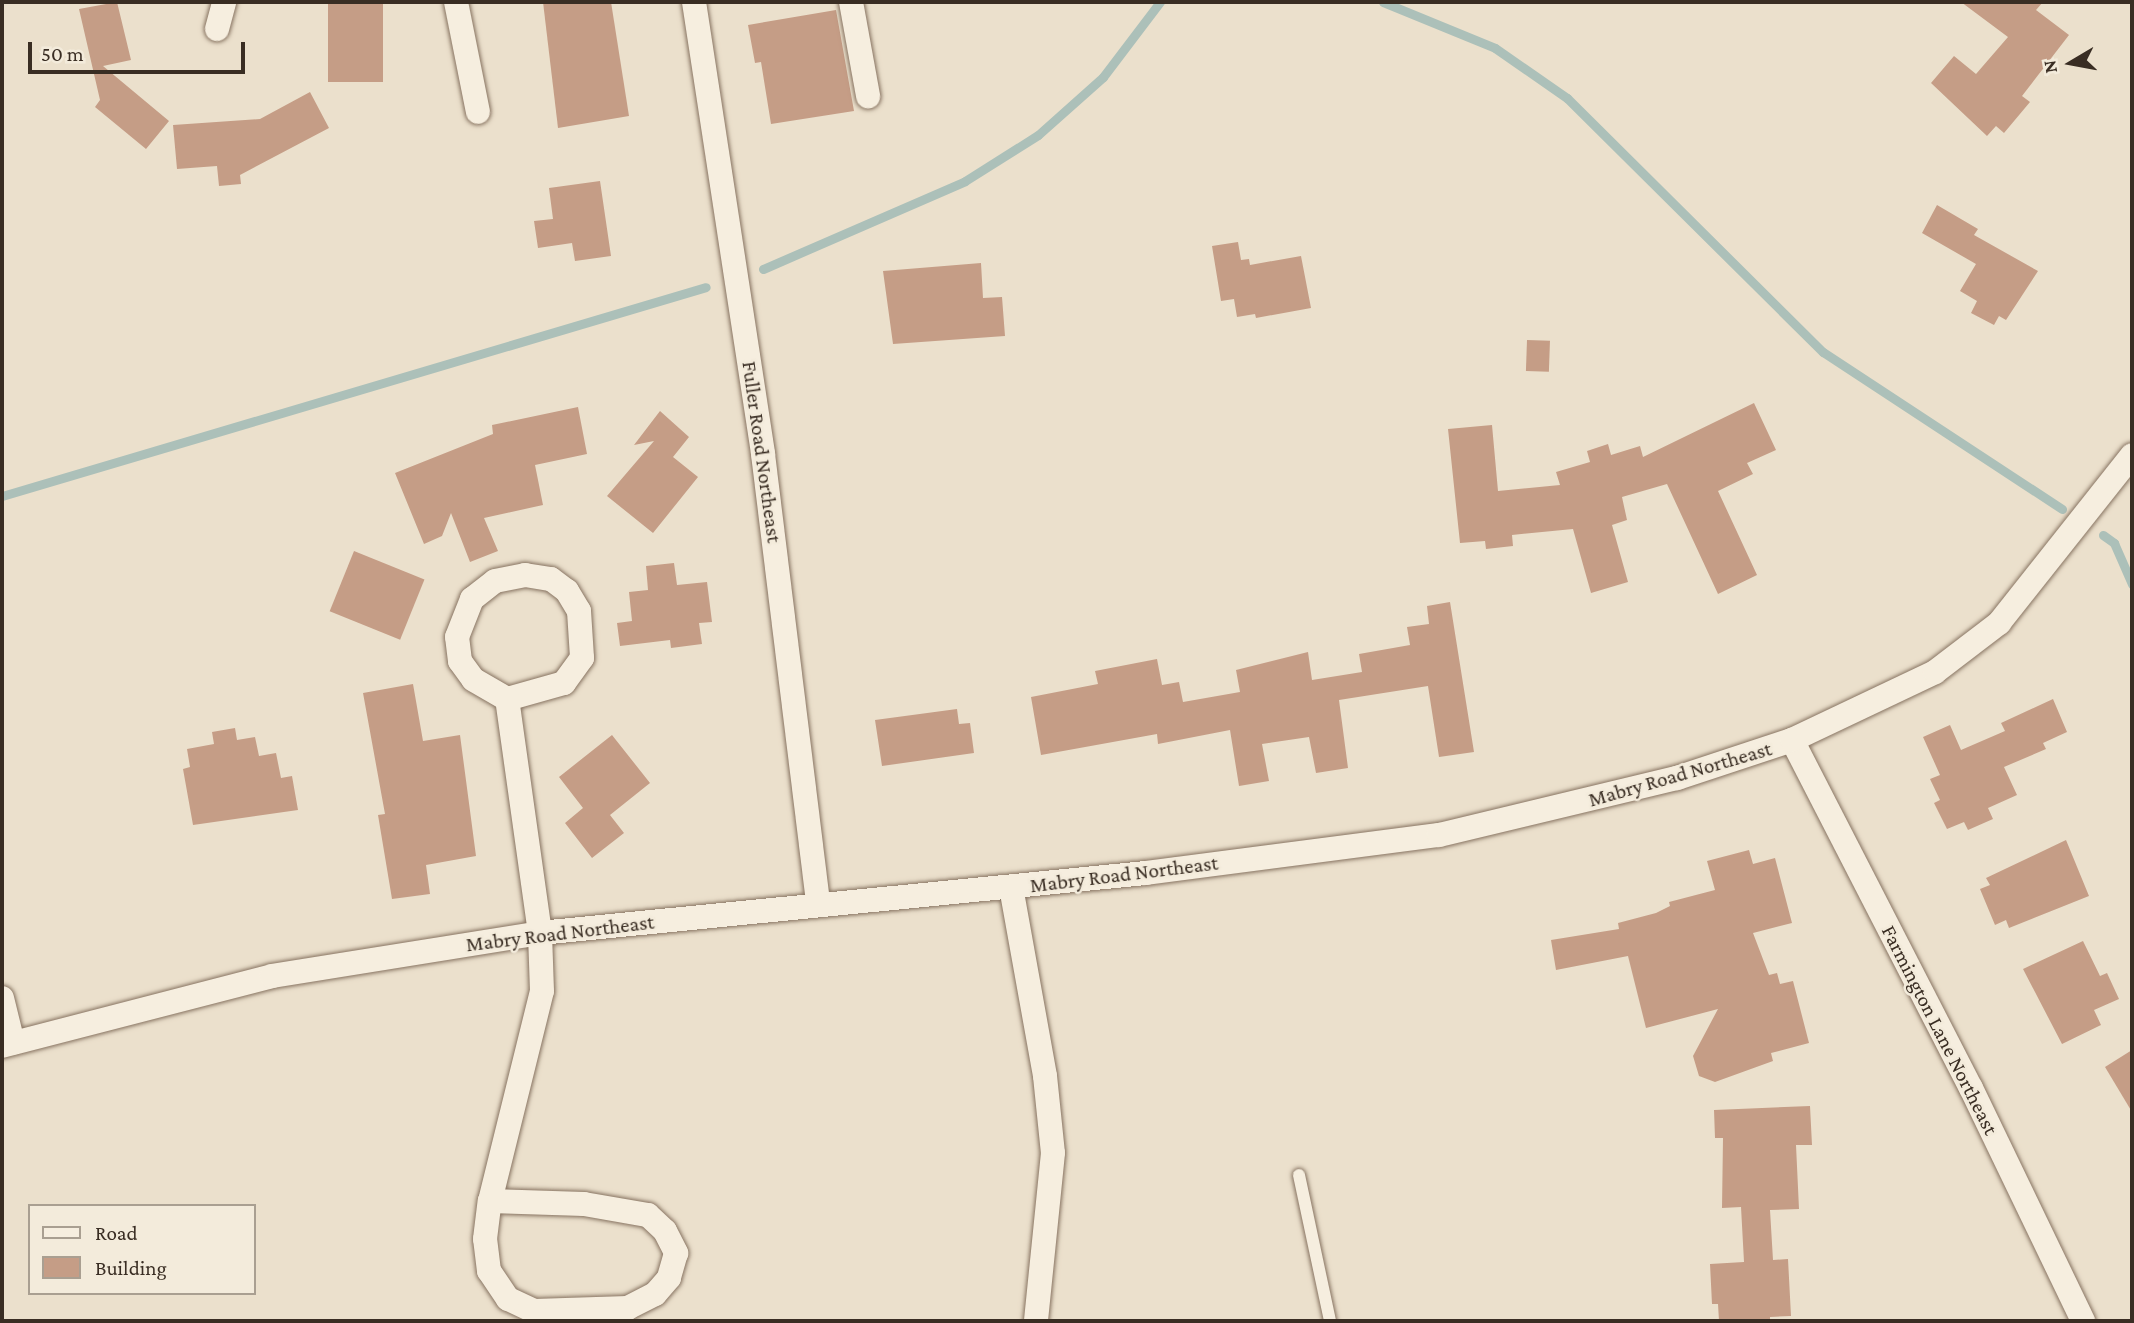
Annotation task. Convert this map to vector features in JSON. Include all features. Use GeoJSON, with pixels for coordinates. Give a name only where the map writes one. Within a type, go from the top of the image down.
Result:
{"type":"FeatureCollection","features":[{"type":"Feature","properties":{"kind":"street"},"geometry":{"type":"LineString","coordinates":[[217,29],[223,2]]}},
{"type":"Feature","properties":{"kind":"street"},"geometry":{"type":"LineString","coordinates":[[456,2],[478,112]]}},
{"type":"Feature","properties":{"kind":"street","name":"Fuller Road Northeast"},"geometry":{"type":"LineString","coordinates":[[694,2],[763,454],[818,904]]}},
{"type":"Feature","properties":{"kind":"street"},"geometry":{"type":"LineString","coordinates":[[851,2],[868,96]]}},
{"type":"Feature","properties":{"kind":"street","name":"Mabry Road Northeast"},"geometry":{"type":"LineString","coordinates":[[7,1044],[272,976],[540,933],[1010,887],[1439,835],[1677,778],[1792,740],[1935,671],[1999,624],[2132,455]]}},
{"type":"Feature","properties":{"kind":"street"},"geometry":{"type":"LineString","coordinates":[[526,575],[551,579],[567,591],[579,611],[582,657],[564,683],[507,699],[488,692],[460,662],[457,637],[462,617],[472,599],[495,581],[526,575]]}},
{"type":"Feature","properties":{"kind":"street"},"geometry":{"type":"LineString","coordinates":[[489,1201],[584,1204],[648,1215],[665,1231],[676,1253],[670,1278],[655,1294],[628,1308],[534,1311],[508,1299],[489,1271],[485,1240],[489,1201],[542,991],[540,933],[507,699]]}},
{"type":"Feature","properties":{"kind":"street","name":"Farmington Lane Northeast"},"geometry":{"type":"LineString","coordinates":[[1792,740],[1971,1088],[2083,1321]]}},
{"type":"Feature","properties":{"kind":"street"},"geometry":{"type":"LineString","coordinates":[[1010,887],[1045,1076],[1053,1153],[1036,1321]]}},
{"type":"Feature","properties":{"kind":"street"},"geometry":{"type":"LineString","coordinates":[[2,998],[7,1044]]}},
{"type":"Feature","properties":{"kind":"lane"},"geometry":{"type":"LineString","coordinates":[[1299,1175],[1330,1321]]}},
{"type":"Feature","properties":{"kind":"building"},"geometry":{"type":"Polygon","coordinates":[[[117,2],[131,60],[103,66],[169,121],[146,149],[95,107],[100,100],[79,9],[117,2]]]}},
{"type":"Feature","properties":{"kind":"building"},"geometry":{"type":"Polygon","coordinates":[[[328,2],[383,2],[383,82],[328,82],[328,2]]]}},
{"type":"Feature","properties":{"kind":"building"},"geometry":{"type":"Polygon","coordinates":[[[543,2],[611,2],[629,116],[558,128],[543,2]]]}},
{"type":"Feature","properties":{"kind":"building"},"geometry":{"type":"Polygon","coordinates":[[[1961,2],[2043,2],[2036,10],[2069,35],[2022,96],[2030,102],[2004,133],[1996,126],[1987,136],[1931,83],[1954,56],[1976,74],[2008,37],[1961,2]]]}},
{"type":"Feature","properties":{"kind":"building"},"geometry":{"type":"Polygon","coordinates":[[[836,10],[854,111],[771,124],[761,62],[755,63],[748,25],[836,10]]]}},
{"type":"Feature","properties":{"kind":"building"},"geometry":{"type":"Polygon","coordinates":[[[310,92],[329,128],[240,175],[241,184],[219,186],[217,166],[177,169],[173,125],[260,119],[310,92]]]}},
{"type":"Feature","properties":{"kind":"building"},"geometry":{"type":"Polygon","coordinates":[[[600,181],[611,256],[575,261],[572,243],[538,248],[534,221],[553,219],[549,188],[600,181]]]}},
{"type":"Feature","properties":{"kind":"building"},"geometry":{"type":"Polygon","coordinates":[[[1937,205],[1978,229],[1974,235],[2038,271],[2006,320],[1999,316],[1994,325],[1971,313],[1977,301],[1960,291],[1976,264],[1922,233],[1937,205]]]}},
{"type":"Feature","properties":{"kind":"building"},"geometry":{"type":"Polygon","coordinates":[[[1238,242],[1241,260],[1249,259],[1250,265],[1301,256],[1311,308],[1256,318],[1255,314],[1237,317],[1234,299],[1221,301],[1212,246],[1238,242]]]}},
{"type":"Feature","properties":{"kind":"building"},"geometry":{"type":"Polygon","coordinates":[[[981,263],[983,298],[1002,297],[1005,336],[893,344],[883,271],[981,263]]]}},
{"type":"Feature","properties":{"kind":"building"},"geometry":{"type":"Polygon","coordinates":[[[1527,340],[1550,341],[1549,372],[1526,371],[1527,340]]]}},
{"type":"Feature","properties":{"kind":"building"},"geometry":{"type":"Polygon","coordinates":[[[1754,403],[1776,450],[1747,463],[1753,474],[1718,491],[1757,575],[1718,594],[1667,484],[1622,497],[1627,520],[1612,525],[1628,582],[1591,593],[1573,529],[1512,535],[1513,546],[1486,549],[1485,541],[1460,543],[1448,429],[1492,425],[1498,491],[1560,485],[1556,472],[1590,462],[1587,451],[1608,444],[1611,455],[1640,446],[1643,457],[1754,403]]]}},
{"type":"Feature","properties":{"kind":"building"},"geometry":{"type":"Polygon","coordinates":[[[578,407],[587,454],[535,465],[543,505],[484,518],[498,551],[470,562],[451,513],[442,536],[424,544],[395,473],[493,434],[492,425],[578,407]]]}},
{"type":"Feature","properties":{"kind":"building"},"geometry":{"type":"Polygon","coordinates":[[[660,411],[689,437],[673,457],[698,477],[653,533],[607,496],[654,441],[634,445],[660,411]]]}},
{"type":"Feature","properties":{"kind":"building"},"geometry":{"type":"Polygon","coordinates":[[[354,551],[424,579],[400,640],[330,611],[354,551]]]}},
{"type":"Feature","properties":{"kind":"building"},"geometry":{"type":"Polygon","coordinates":[[[674,563],[677,585],[707,582],[712,622],[699,623],[702,644],[671,648],[670,640],[620,646],[617,623],[632,621],[629,592],[648,590],[646,566],[674,563]]]}},
{"type":"Feature","properties":{"kind":"building"},"geometry":{"type":"Polygon","coordinates":[[[1450,602],[1474,752],[1439,757],[1428,686],[1339,700],[1348,768],[1316,773],[1309,737],[1262,744],[1269,781],[1239,786],[1230,730],[1158,744],[1157,734],[1041,755],[1031,697],[1098,684],[1095,671],[1157,659],[1162,685],[1179,682],[1183,702],[1240,692],[1236,670],[1308,652],[1312,680],[1362,672],[1359,654],[1410,645],[1407,627],[1429,624],[1427,606],[1450,602]]]}},
{"type":"Feature","properties":{"kind":"building"},"geometry":{"type":"Polygon","coordinates":[[[413,684],[423,741],[460,735],[476,856],[426,865],[430,894],[392,899],[378,815],[385,814],[363,693],[413,684]]]}},
{"type":"Feature","properties":{"kind":"building"},"geometry":{"type":"Polygon","coordinates":[[[2053,699],[2067,732],[2043,743],[2046,749],[2004,767],[2017,795],[1988,808],[1993,819],[1968,830],[1964,822],[1947,829],[1934,803],[1940,800],[1930,779],[1940,775],[1923,737],[1950,725],[1961,750],[2005,731],[2001,723],[2053,699]]]}},
{"type":"Feature","properties":{"kind":"building"},"geometry":{"type":"Polygon","coordinates":[[[957,709],[959,724],[970,723],[974,753],[882,766],[875,720],[957,709]]]}},
{"type":"Feature","properties":{"kind":"building"},"geometry":{"type":"Polygon","coordinates":[[[235,728],[237,740],[255,737],[259,756],[276,753],[281,778],[292,776],[298,810],[193,825],[183,769],[190,767],[187,749],[214,744],[212,732],[235,728]]]}},
{"type":"Feature","properties":{"kind":"building"},"geometry":{"type":"Polygon","coordinates":[[[612,735],[650,783],[610,815],[624,833],[592,858],[565,823],[583,808],[559,777],[612,735]]]}},
{"type":"Feature","properties":{"kind":"building"},"geometry":{"type":"Polygon","coordinates":[[[2066,840],[2089,896],[2009,928],[2006,920],[1995,925],[1980,889],[1990,885],[1986,878],[2066,840]]]}},
{"type":"Feature","properties":{"kind":"building"},"geometry":{"type":"Polygon","coordinates":[[[1749,850],[1753,864],[1775,858],[1792,923],[1753,933],[1769,975],[1777,973],[1780,984],[1793,981],[1809,1043],[1771,1053],[1773,1061],[1715,1082],[1699,1076],[1693,1056],[1718,1009],[1646,1028],[1628,956],[1556,970],[1551,940],[1619,929],[1618,923],[1656,913],[1670,906],[1669,902],[1715,890],[1707,861],[1749,850]]]}},
{"type":"Feature","properties":{"kind":"building"},"geometry":{"type":"Polygon","coordinates":[[[2083,941],[2100,976],[2107,973],[2119,999],[2094,1010],[2101,1025],[2062,1044],[2023,969],[2083,941]]]}},
{"type":"Feature","properties":{"kind":"building"},"geometry":{"type":"Polygon","coordinates":[[[2132,1050],[2132,1112],[2105,1067],[2132,1050]]]}},
{"type":"Feature","properties":{"kind":"building"},"geometry":{"type":"Polygon","coordinates":[[[1810,1106],[1812,1145],[1796,1145],[1799,1209],[1770,1210],[1773,1260],[1788,1259],[1791,1316],[1770,1317],[1770,1321],[1719,1321],[1718,1304],[1712,1304],[1710,1264],[1744,1262],[1741,1207],[1722,1208],[1723,1138],[1715,1138],[1714,1110],[1810,1106]]]}},
{"type":"Feature","properties":{"kind":"waterway"},"geometry":{"type":"LineString","coordinates":[[763,269],[965,181],[1038,135],[1103,77],[1160,2]]}},
{"type":"Feature","properties":{"kind":"waterway"},"geometry":{"type":"LineString","coordinates":[[1383,2],[1495,48],[1567,98],[1823,352],[2062,509]]}},
{"type":"Feature","properties":{"kind":"waterway"},"geometry":{"type":"LineString","coordinates":[[2,496],[706,287]]}},
{"type":"Feature","properties":{"kind":"waterway"},"geometry":{"type":"LineString","coordinates":[[2103,535],[2114,543],[2132,584]]}}]}
